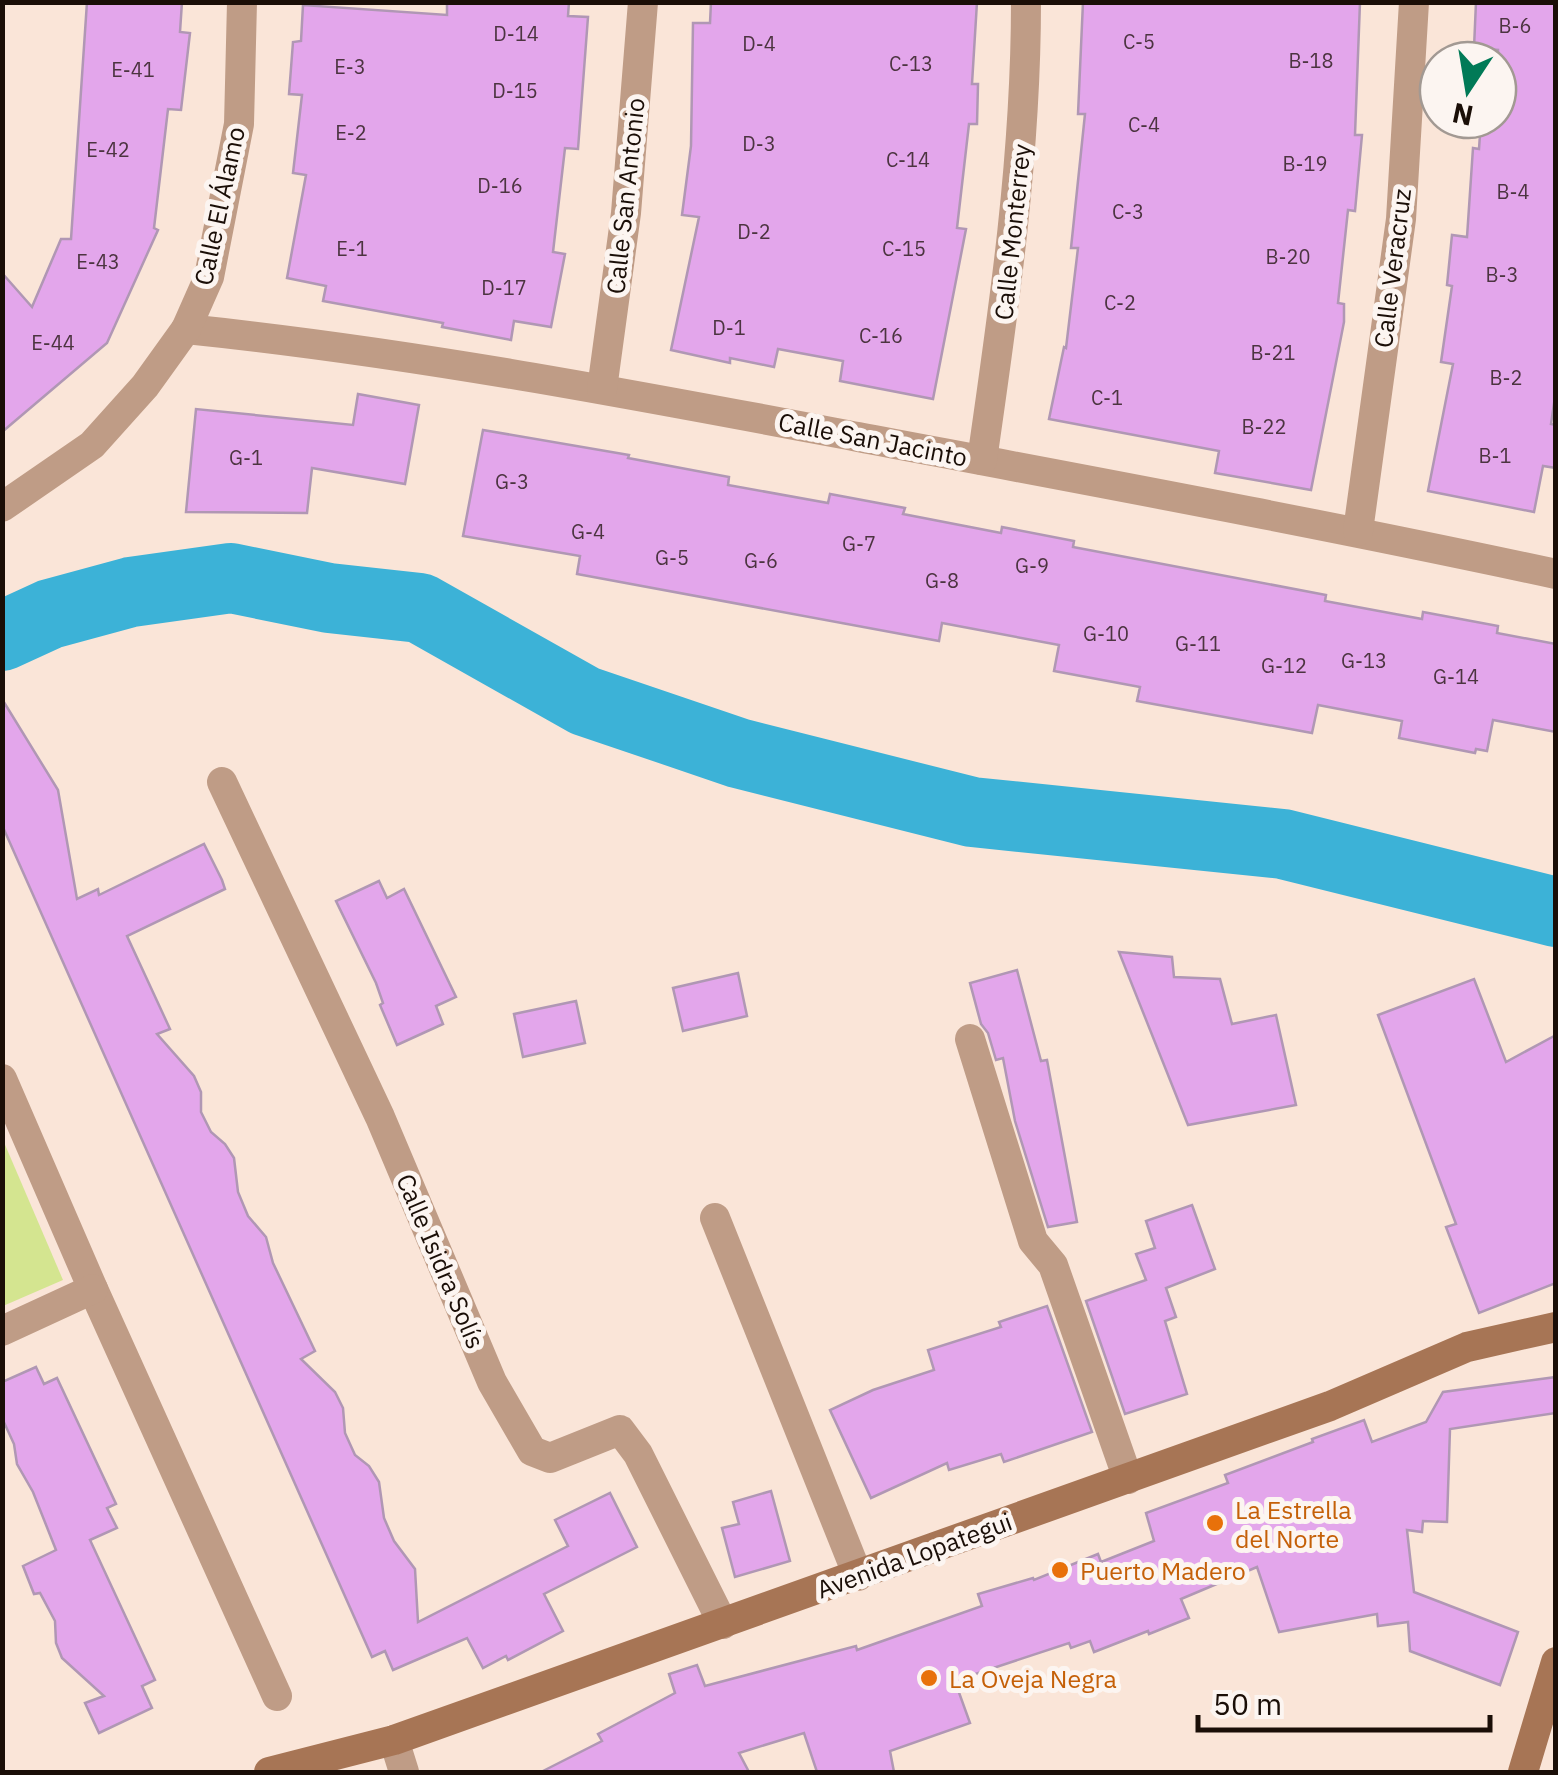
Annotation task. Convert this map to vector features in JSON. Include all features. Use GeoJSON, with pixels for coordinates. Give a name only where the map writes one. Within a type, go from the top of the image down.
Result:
{"type":"FeatureCollection","features":[{"type":"Feature","properties":{"kind":"street","name":"Calle El Álamo"},"geometry":{"type":"LineString","coordinates":[[2,507],[92,445],[146,386],[186,328],[209,276],[238,124],[242,2]]}},
{"type":"Feature","properties":{"kind":"street","name":"Calle San Antonio"},"geometry":{"type":"LineString","coordinates":[[602,388],[626,213],[642,2]]}},
{"type":"Feature","properties":{"kind":"street","name":"Calle Monterrey"},"geometry":{"type":"LineString","coordinates":[[982,460],[1011,259],[1026,87],[1026,2]]}},
{"type":"Feature","properties":{"kind":"street","name":"Calle Veracruz"},"geometry":{"type":"LineString","coordinates":[[1358,532],[1401,219],[1414,2]]}},
{"type":"Feature","properties":{"kind":"street","name":"Calle San Jacinto"},"geometry":{"type":"LineString","coordinates":[[186,328],[602,388],[1358,532],[1556,574]]}},
{"type":"Feature","properties":{"kind":"street","name":"Calle Isidra Solís"},"geometry":{"type":"LineString","coordinates":[[222,782],[380,1117],[492,1382],[532,1450],[550,1458],[620,1430],[638,1454],[723,1624]]}},
{"type":"Feature","properties":{"kind":"street"},"geometry":{"type":"LineString","coordinates":[[970,1039],[1033,1240],[1054,1265],[1128,1479]]}},
{"type":"Feature","properties":{"kind":"street"},"geometry":{"type":"LineString","coordinates":[[2,1079],[277,1696]]}},
{"type":"Feature","properties":{"kind":"street"},"geometry":{"type":"LineString","coordinates":[[715,1218],[858,1576]]}},
{"type":"Feature","properties":{"kind":"street"},"geometry":{"type":"LineString","coordinates":[[2,1331],[93,1289]]}},
{"type":"Feature","properties":{"kind":"street","name":"Avenida Lopategui"},"geometry":{"type":"LineString","coordinates":[[269,1772],[394,1740],[1330,1406],[1467,1347],[1556,1327]]}},
{"type":"Feature","properties":{"kind":"street"},"geometry":{"type":"LineString","coordinates":[[1523,1772],[1556,1662]]}},
{"type":"Feature","properties":{"kind":"street"},"geometry":{"type":"LineString","coordinates":[[394,1740],[404,1772]]}},
{"type":"Feature","properties":{"kind":"green space"},"geometry":{"type":"Polygon","coordinates":[[[3,1140],[63,1280],[2,1306],[3,1140]]]}},
{"type":"Feature","properties":{"kind":"building"},"geometry":{"type":"Polygon","coordinates":[[[87,2],[182,2],[180,32],[190,33],[181,110],[168,109],[154,228],[158,230],[107,343],[2,432],[2,273],[32,307],[61,239],[71,239],[87,2]]]}},
{"type":"Feature","properties":{"kind":"building"},"geometry":{"type":"Polygon","coordinates":[[[447,2],[569,2],[568,16],[588,17],[578,149],[565,148],[553,252],[565,254],[551,327],[514,321],[511,340],[323,301],[326,286],[287,278],[306,175],[293,173],[302,95],[289,94],[293,42],[301,41],[303,5],[447,15],[447,2]]]}},
{"type":"Feature","properties":{"kind":"building"},"geometry":{"type":"Polygon","coordinates":[[[711,2],[977,2],[972,84],[978,84],[977,124],[969,124],[957,228],[966,229],[933,399],[840,381],[843,361],[778,349],[774,367],[730,358],[730,363],[671,350],[699,217],[682,215],[691,146],[693,23],[710,23],[711,2]]]}},
{"type":"Feature","properties":{"kind":"building"},"geometry":{"type":"Polygon","coordinates":[[[1083,2],[1360,2],[1355,135],[1362,135],[1355,211],[1348,210],[1338,303],[1344,304],[1344,322],[1311,490],[1215,473],[1219,451],[1049,419],[1066,348],[1078,248],[1071,248],[1085,114],[1078,114],[1083,2]]]}},
{"type":"Feature","properties":{"kind":"building"},"geometry":{"type":"Polygon","coordinates":[[[1476,2],[1556,2],[1556,390],[1551,424],[1556,425],[1556,468],[1543,466],[1534,512],[1428,491],[1453,364],[1441,362],[1452,286],[1447,285],[1452,235],[1467,237],[1473,148],[1479,149],[1480,140],[1518,140],[1518,40],[1474,40],[1476,2]]]}},
{"type":"Feature","properties":{"kind":"building"},"geometry":{"type":"Polygon","coordinates":[[[358,394],[419,405],[405,484],[312,468],[307,513],[186,512],[196,409],[353,425],[358,394]]]}},
{"type":"Feature","properties":{"kind":"building"},"geometry":{"type":"Polygon","coordinates":[[[483,430],[729,477],[728,485],[828,503],[830,494],[905,508],[903,514],[1001,533],[1002,527],[1074,541],[1073,547],[1326,595],[1325,601],[1422,619],[1423,612],[1498,626],[1497,633],[1556,644],[1556,732],[1493,720],[1487,751],[1476,749],[1475,753],[1399,738],[1402,721],[1318,705],[1312,733],[1137,701],[1140,687],[1054,671],[1059,645],[942,623],[939,641],[577,574],[580,556],[463,536],[483,430]]]}},
{"type":"Feature","properties":{"kind":"building"},"geometry":{"type":"Polygon","coordinates":[[[2,699],[58,790],[77,899],[98,889],[99,895],[204,844],[222,880],[225,889],[127,936],[170,1029],[157,1034],[194,1076],[201,1092],[201,1112],[211,1132],[234,1158],[238,1192],[248,1216],[266,1237],[273,1263],[315,1351],[301,1359],[335,1392],[355,1455],[369,1466],[379,1482],[384,1518],[394,1541],[415,1569],[418,1622],[568,1546],[555,1520],[610,1493],[637,1547],[544,1594],[563,1631],[508,1660],[506,1656],[483,1668],[467,1638],[393,1670],[385,1651],[372,1657],[2,825],[2,699]]]}},
{"type":"Feature","properties":{"kind":"building"},"geometry":{"type":"Polygon","coordinates":[[[379,881],[387,898],[404,889],[456,997],[436,1006],[443,1024],[397,1045],[380,1005],[383,1003],[376,983],[336,901],[379,881]]]}},
{"type":"Feature","properties":{"kind":"building"},"geometry":{"type":"Polygon","coordinates":[[[1119,952],[1172,957],[1174,977],[1220,979],[1232,1024],[1276,1015],[1296,1105],[1188,1125],[1119,952]]]}},
{"type":"Feature","properties":{"kind":"building"},"geometry":{"type":"Polygon","coordinates":[[[1017,970],[1041,1061],[1047,1060],[1077,1222],[1048,1227],[1015,1121],[1003,1058],[996,1060],[970,983],[1017,970]]]}},
{"type":"Feature","properties":{"kind":"building"},"geometry":{"type":"Polygon","coordinates":[[[738,973],[747,1016],[683,1031],[673,988],[738,973]]]}},
{"type":"Feature","properties":{"kind":"building"},"geometry":{"type":"Polygon","coordinates":[[[1474,979],[1506,1062],[1556,1035],[1556,1283],[1479,1313],[1446,1227],[1456,1224],[1378,1015],[1474,979]]]}},
{"type":"Feature","properties":{"kind":"building"},"geometry":{"type":"Polygon","coordinates":[[[576,1001],[585,1043],[523,1057],[514,1014],[576,1001]]]}},
{"type":"Feature","properties":{"kind":"building"},"geometry":{"type":"Polygon","coordinates":[[[1192,1205],[1215,1269],[1166,1288],[1176,1317],[1165,1321],[1187,1394],[1125,1414],[1086,1301],[1146,1280],[1136,1254],[1155,1248],[1146,1221],[1192,1205]]]}},
{"type":"Feature","properties":{"kind":"building"},"geometry":{"type":"Polygon","coordinates":[[[1047,1306],[1092,1432],[1004,1462],[1001,1454],[949,1470],[947,1463],[871,1498],[830,1410],[873,1390],[934,1370],[928,1350],[1001,1327],[999,1322],[1047,1306]]]}},
{"type":"Feature","properties":{"kind":"building"},"geometry":{"type":"Polygon","coordinates":[[[36,1367],[44,1384],[57,1378],[116,1504],[107,1508],[117,1528],[90,1540],[155,1680],[142,1686],[152,1708],[99,1733],[85,1703],[104,1696],[62,1658],[56,1643],[55,1621],[40,1593],[34,1594],[23,1566],[56,1550],[33,1492],[17,1464],[14,1444],[2,1418],[2,1382],[36,1367]]]}},
{"type":"Feature","properties":{"kind":"building"},"geometry":{"type":"Polygon","coordinates":[[[1556,1377],[1556,1413],[1450,1429],[1447,1522],[1423,1521],[1422,1532],[1407,1530],[1414,1592],[1518,1632],[1500,1685],[1410,1651],[1408,1622],[1378,1626],[1377,1614],[1279,1632],[1257,1567],[1181,1599],[1189,1618],[1149,1634],[1148,1631],[1094,1652],[1090,1641],[1071,1648],[1069,1643],[966,1677],[968,1683],[957,1687],[970,1723],[890,1751],[894,1772],[817,1772],[804,1733],[739,1753],[749,1772],[541,1772],[602,1741],[598,1734],[675,1693],[669,1674],[697,1665],[705,1686],[856,1646],[857,1650],[982,1606],[978,1594],[1034,1580],[1098,1554],[1101,1562],[1154,1541],[1146,1513],[1228,1483],[1225,1475],[1313,1442],[1312,1439],[1364,1420],[1372,1442],[1426,1422],[1443,1392],[1556,1377]]]}},
{"type":"Feature","properties":{"kind":"building"},"geometry":{"type":"Polygon","coordinates":[[[771,1491],[790,1561],[735,1577],[722,1528],[739,1524],[733,1502],[771,1491]]]}},
{"type":"Feature","properties":{"kind":"waterway"},"geometry":{"type":"LineString","coordinates":[[2,636],[50,614],[131,592],[231,578],[329,598],[420,608],[585,701],[738,753],[972,812],[1283,844],[1556,912]]}},
{"type":"Feature","properties":{"kind":"place","name":"La Estrella del Norte"},"geometry":{"type":"Point","coordinates":[1215,1523]}},
{"type":"Feature","properties":{"kind":"place","name":"Puerto Madero"},"geometry":{"type":"Point","coordinates":[1060,1570]}},
{"type":"Feature","properties":{"kind":"place","name":"La Oveja Negra"},"geometry":{"type":"Point","coordinates":[929,1678]}}]}
